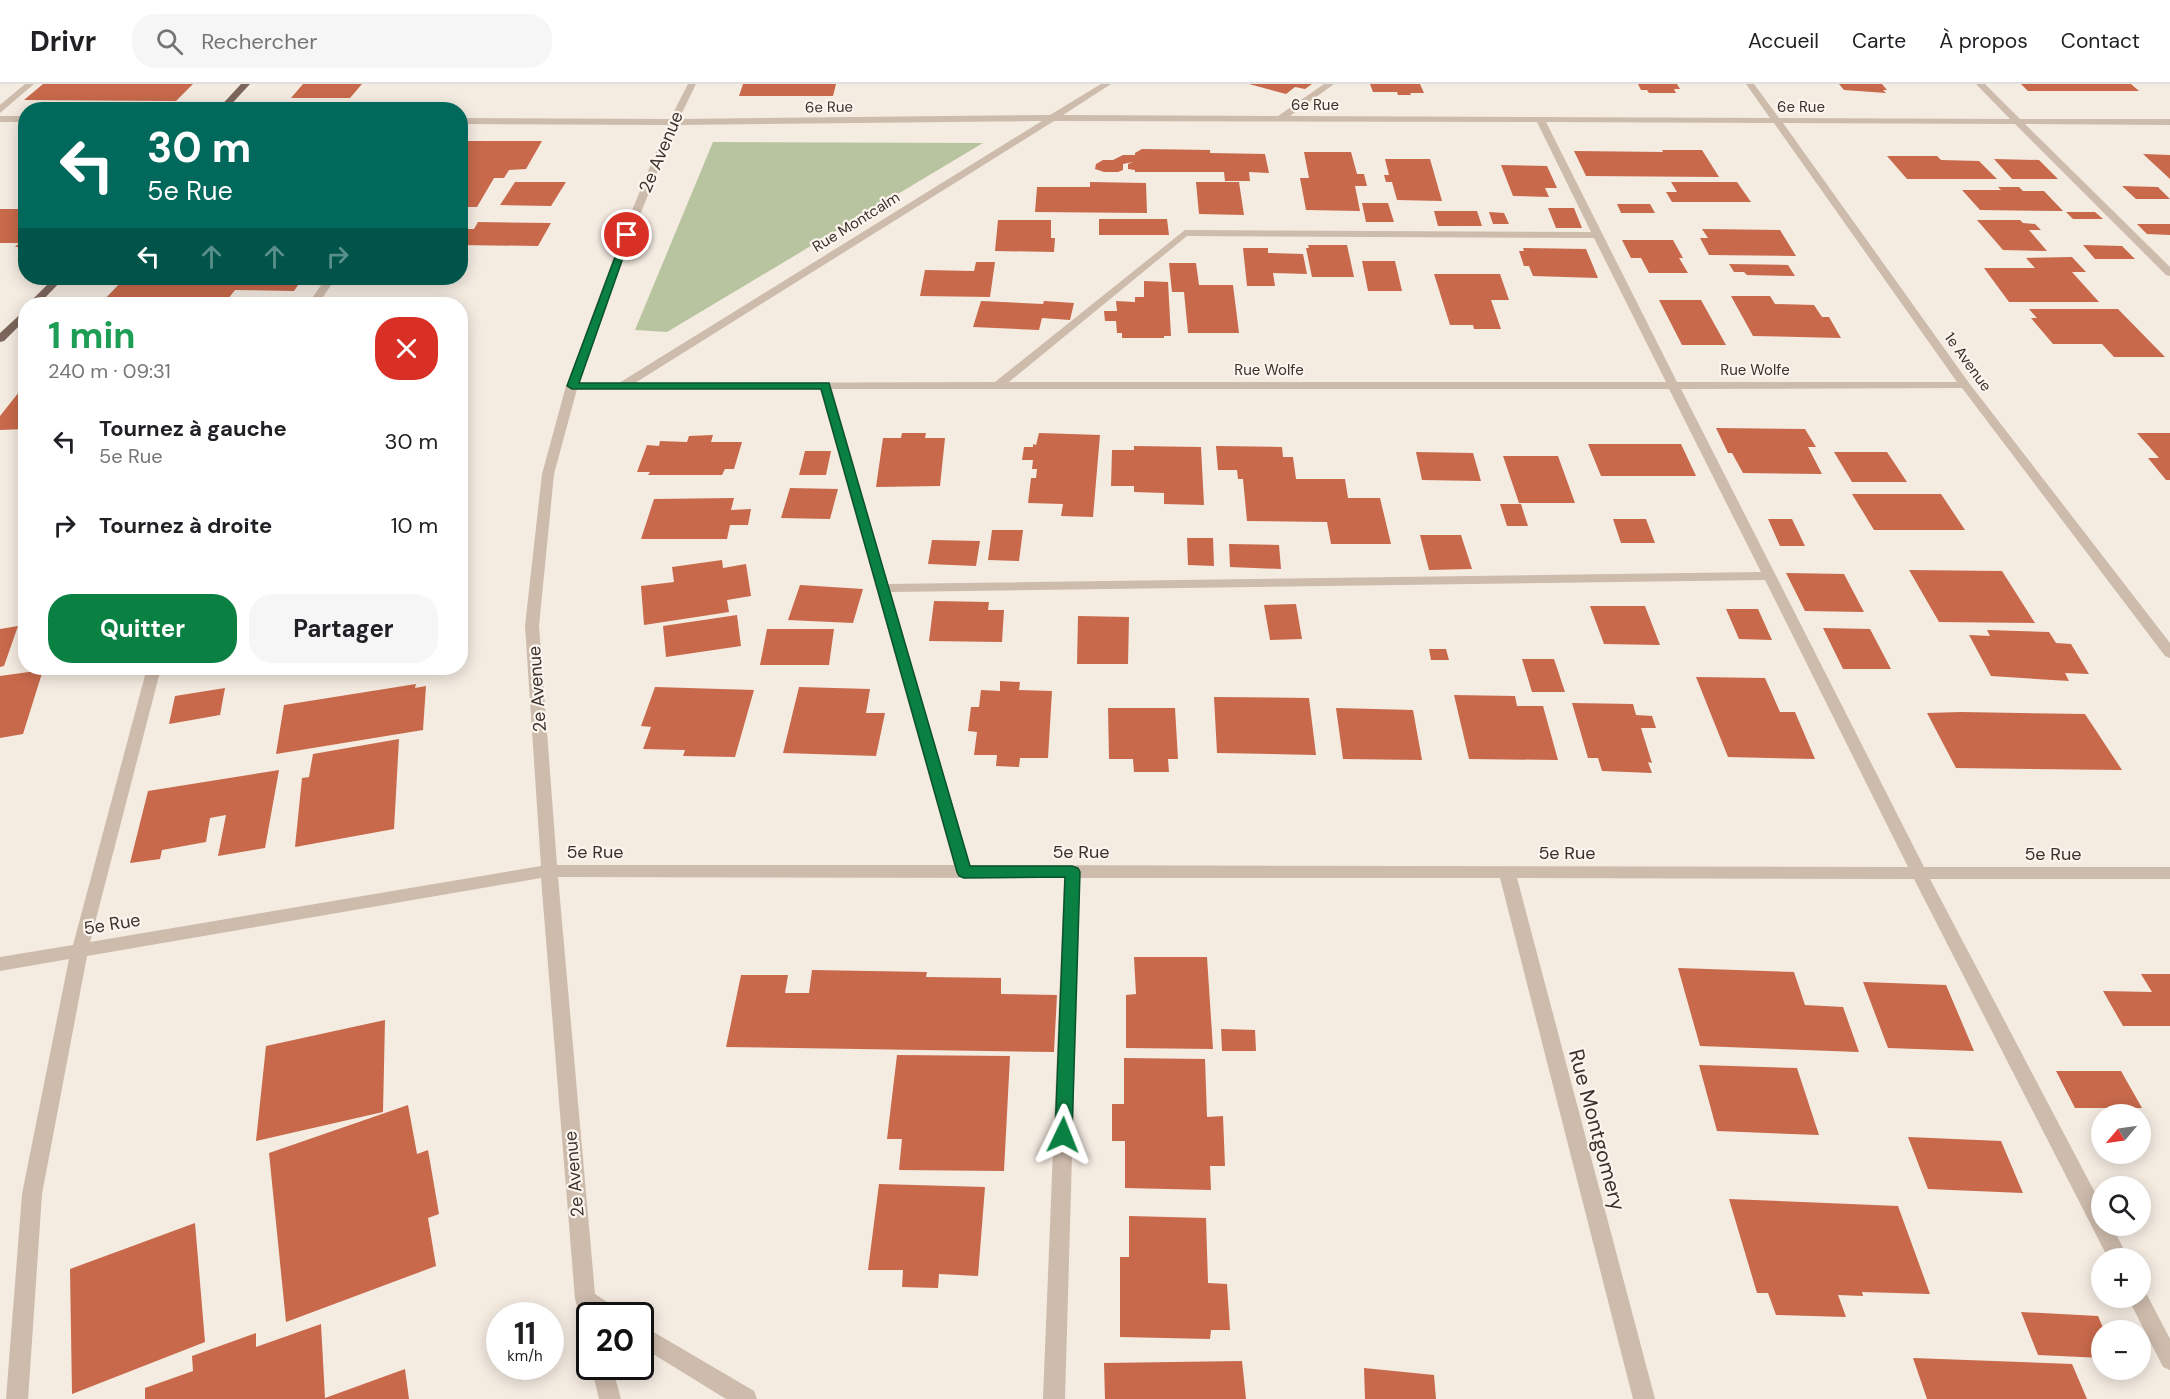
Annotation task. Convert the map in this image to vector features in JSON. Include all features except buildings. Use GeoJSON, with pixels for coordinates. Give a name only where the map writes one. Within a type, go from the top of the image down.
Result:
{"type":"FeatureCollection","features":[{"type":"Feature","properties":{"kind":"main road"},"geometry":{"type":"LineString","coordinates":[[229,102],[246,84]]}},
{"type":"Feature","properties":{"kind":"main road"},"geometry":{"type":"LineString","coordinates":[[40,297],[52,285]]}},
{"type":"Feature","properties":{"kind":"main road"},"geometry":{"type":"LineString","coordinates":[[0,339],[18,320]]}},
{"type":"Feature","properties":{"kind":"street"},"geometry":{"type":"LineString","coordinates":[[0,110],[30,84]]}},
{"type":"Feature","properties":{"kind":"street","name":"2e Avenue"},"geometry":{"type":"LineString","coordinates":[[586,1302],[549,871],[532,626],[548,474],[572,386],[627,235],[673,122],[692,84]]}},
{"type":"Feature","properties":{"kind":"street","name":"Rue Montcalm"},"geometry":{"type":"LineString","coordinates":[[621,386],[1107,84]]}},
{"type":"Feature","properties":{"kind":"street"},"geometry":{"type":"LineString","coordinates":[[1280,119],[1330,84]]}},
{"type":"Feature","properties":{"kind":"street","name":"1e Avenue"},"geometry":{"type":"LineString","coordinates":[[1750,84],[1778,120],[1965,385],[2170,653]]}},
{"type":"Feature","properties":{"kind":"street"},"geometry":{"type":"LineString","coordinates":[[1980,84],[2170,273]]}},
{"type":"Feature","properties":{"kind":"street","name":"6e Rue"},"geometry":{"type":"LineString","coordinates":[[468,121],[673,122],[1052,118],[2170,122]]}},
{"type":"Feature","properties":{"kind":"street"},"geometry":{"type":"LineString","coordinates":[[0,119],[18,120]]}},
{"type":"Feature","properties":{"kind":"street"},"geometry":{"type":"LineString","coordinates":[[1540,120],[1919,873],[2113,1248]]}},
{"type":"Feature","properties":{"kind":"street"},"geometry":{"type":"LineString","coordinates":[[997,386],[1185,233],[1598,235]]}},
{"type":"Feature","properties":{"kind":"street","name":"Rue Wolfe"},"geometry":{"type":"LineString","coordinates":[[572,386],[1965,385]]}},
{"type":"Feature","properties":{"kind":"street"},"geometry":{"type":"LineString","coordinates":[[825,386],[964,872]]}},
{"type":"Feature","properties":{"kind":"street"},"geometry":{"type":"LineString","coordinates":[[884,588],[1769,576]]}},
{"type":"Feature","properties":{"kind":"street"},"geometry":{"type":"LineString","coordinates":[[17,1399],[32,1194],[80,949],[152,675]]}},
{"type":"Feature","properties":{"kind":"street","name":"5e Rue"},"geometry":{"type":"LineString","coordinates":[[0,964],[549,871],[2170,873]]}},
{"type":"Feature","properties":{"kind":"street"},"geometry":{"type":"LineString","coordinates":[[1054,1399],[1072,872]]}},
{"type":"Feature","properties":{"kind":"street","name":"Rue Montgomery"},"geometry":{"type":"LineString","coordinates":[[1507,873],[1644,1399]]}},
{"type":"Feature","properties":{"kind":"street"},"geometry":{"type":"LineString","coordinates":[[2143,1308],[2170,1360]]}},
{"type":"Feature","properties":{"kind":"street"},"geometry":{"type":"LineString","coordinates":[[654,1343],[746,1399]]}},
{"type":"Feature","properties":{"kind":"street"},"geometry":{"type":"LineString","coordinates":[[605,1380],[610,1399]]}},
{"type":"Feature","properties":{"kind":"green space"},"geometry":{"type":"Polygon","coordinates":[[[713,142],[983,143],[667,332],[635,330],[713,142]]]}},
{"type":"Feature","properties":{"kind":"route"},"geometry":{"type":"LineString","coordinates":[[627,235],[572,386],[825,386],[964,872],[1072,872],[1063,1135]]}}]}
